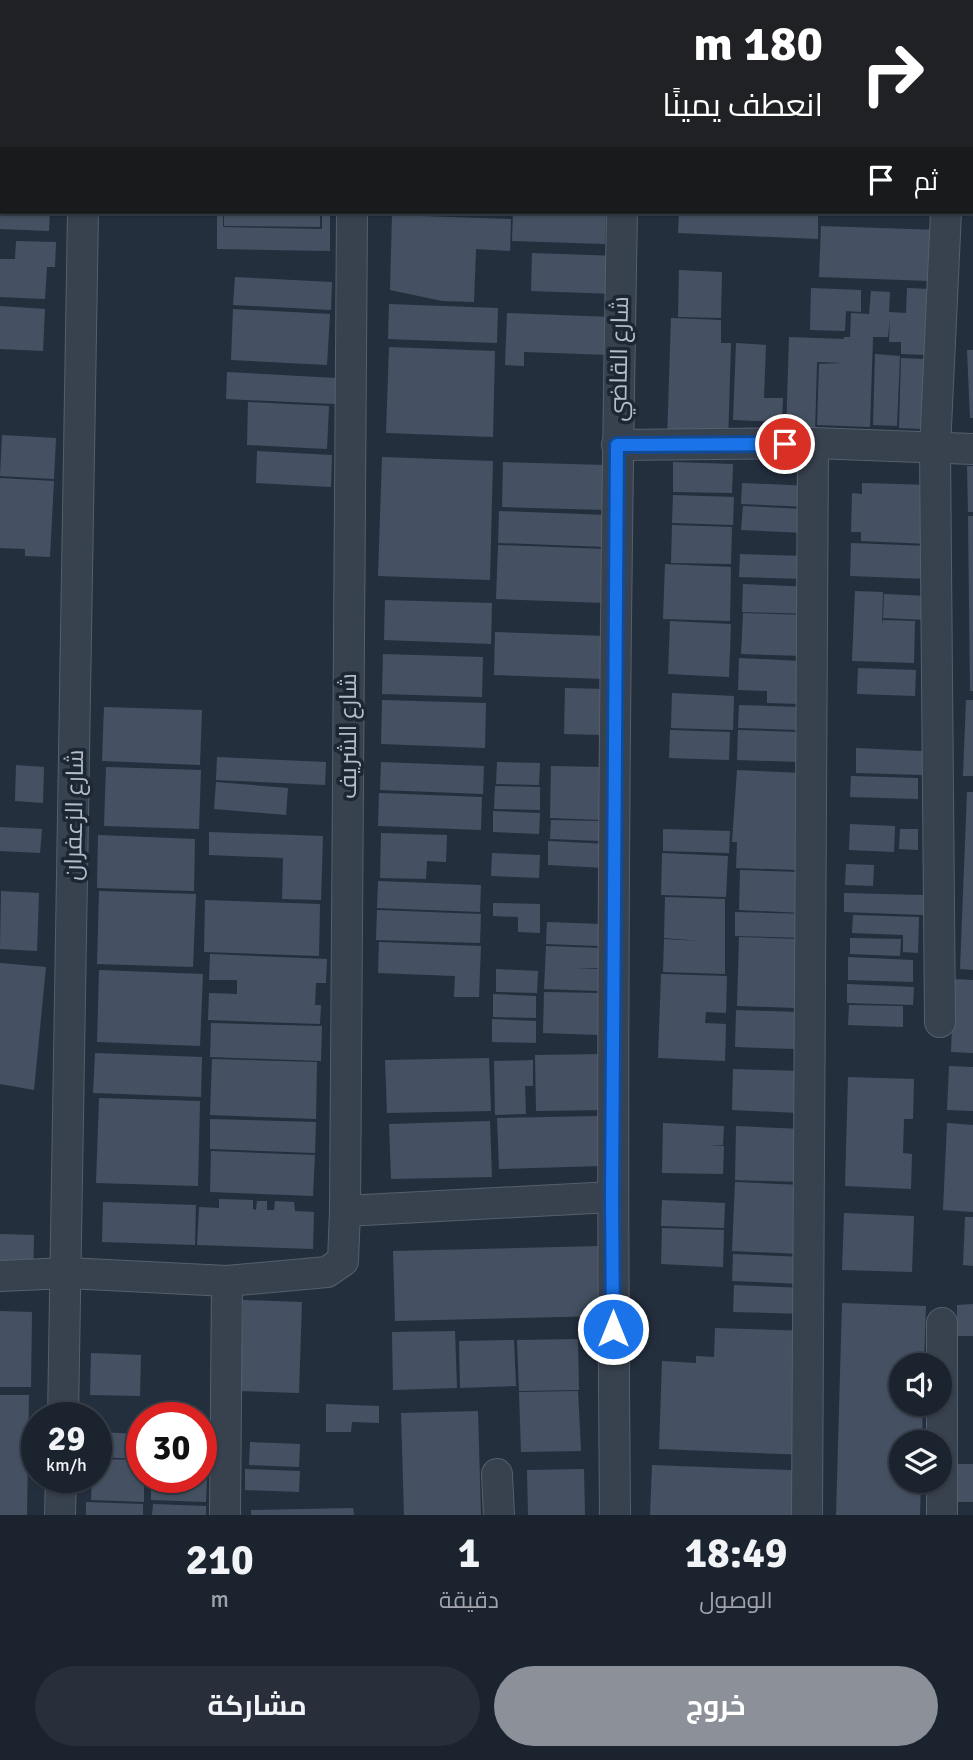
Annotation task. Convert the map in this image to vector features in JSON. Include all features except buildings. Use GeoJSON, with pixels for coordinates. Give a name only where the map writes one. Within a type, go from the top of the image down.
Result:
{"type":"FeatureCollection","features":[{"type":"Feature","properties":{"kind":"street","name":"شارع الزعفران"},"geometry":{"type":"LineString","coordinates":[[63,1402],[83,214]]}},
{"type":"Feature","properties":{"kind":"street","name":"شارع الشريف"},"geometry":{"type":"LineString","coordinates":[[227,1281],[327,1272],[343,1261],[352,214]]}},
{"type":"Feature","properties":{"kind":"street","name":"شارع القاضي"},"geometry":{"type":"LineString","coordinates":[[615,1515],[612,1197],[617,445],[622,214]]}},
{"type":"Feature","properties":{"kind":"street"},"geometry":{"type":"LineString","coordinates":[[940,1022],[935,449],[946,214]]}},
{"type":"Feature","properties":{"kind":"street"},"geometry":{"type":"LineString","coordinates":[[617,445],[813,443],[973,449]]}},
{"type":"Feature","properties":{"kind":"street"},"geometry":{"type":"LineString","coordinates":[[807,1515],[813,443]]}},
{"type":"Feature","properties":{"kind":"street"},"geometry":{"type":"LineString","coordinates":[[345,1211],[612,1197]]}},
{"type":"Feature","properties":{"kind":"street"},"geometry":{"type":"LineString","coordinates":[[0,1276],[67,1273],[227,1281],[225,1515]]}},
{"type":"Feature","properties":{"kind":"street"},"geometry":{"type":"LineString","coordinates":[[942,1323],[942,1515]]}},
{"type":"Feature","properties":{"kind":"street"},"geometry":{"type":"LineString","coordinates":[[497,1474],[499,1515]]}},
{"type":"Feature","properties":{"kind":"street"},"geometry":{"type":"LineString","coordinates":[[60,1515],[61,1493]]}},
{"type":"Feature","properties":{"kind":"route"},"geometry":{"type":"LineString","coordinates":[[613,1329],[617,445],[785,444]]}}]}
